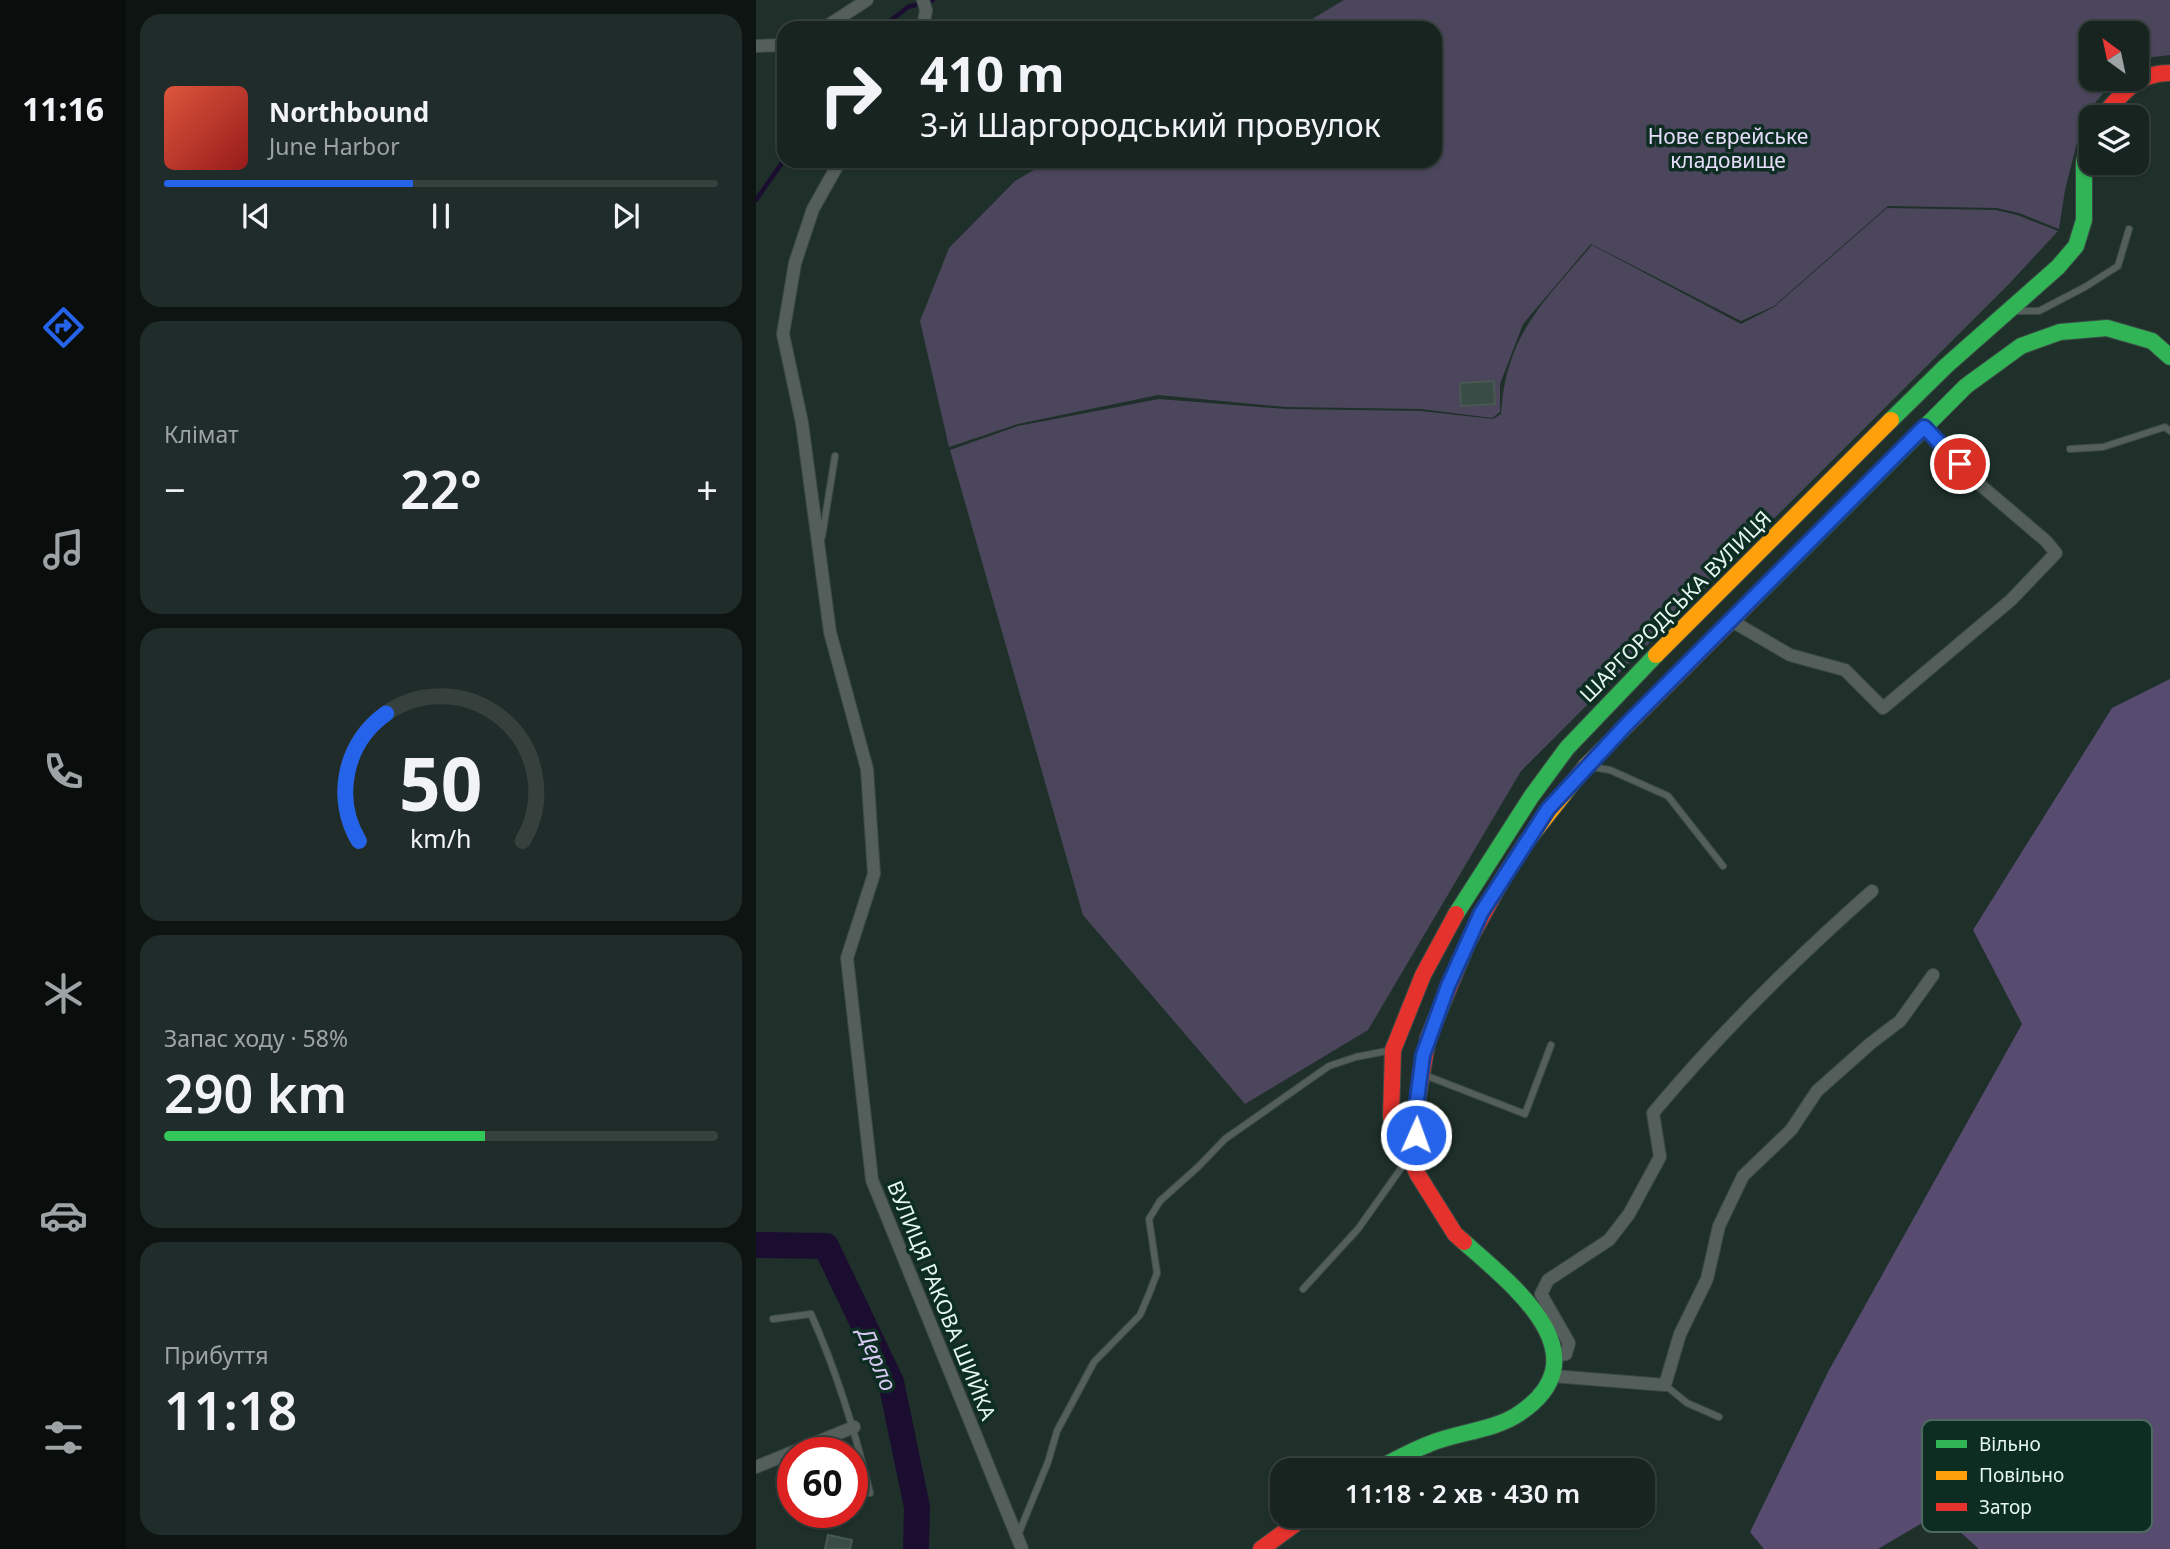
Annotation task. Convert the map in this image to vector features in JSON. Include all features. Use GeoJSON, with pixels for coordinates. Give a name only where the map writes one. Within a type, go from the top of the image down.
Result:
{"type":"FeatureCollection","features":[{"type":"Feature","properties":{"kind":"main road"},"geometry":{"type":"LineString","coordinates":[[2112,105],[2144,77],[2170,73]]}},
{"type":"Feature","properties":{"kind":"main road","name":"ШАРГОРОДСЬКА ВУЛИЦЯ"},"geometry":{"type":"LineString","coordinates":[[1553,1376],[1552,1338],[1541,1318],[1518,1290],[1455,1234],[1418,1175],[1391,1117],[1393,1050],[1423,975],[1461,904],[1531,797],[1567,748],[1607,703],[1946,366],[2058,267],[2076,246],[2084,220],[2084,175]]}},
{"type":"Feature","properties":{"kind":"main road","name":"ШАРГОРОДСЬКА ВУЛИЦЯ"},"geometry":{"type":"LineString","coordinates":[[1418,1175],[1415,1115],[1420,1073],[1423,1055],[1448,986],[1481,913],[1548,809],[1586,766],[1966,386],[2021,346],[2060,332],[2106,328],[2152,341],[2170,357]]}},
{"type":"Feature","properties":{"kind":"main road"},"geometry":{"type":"LineString","coordinates":[[1400,1458],[1430,1443],[1480,1429],[1519,1413],[1542,1394],[1553,1376]]}},
{"type":"Feature","properties":{"kind":"main road"},"geometry":{"type":"LineString","coordinates":[[1261,1549],[1290,1528]]}},
{"type":"Feature","properties":{"kind":"street"},"geometry":{"type":"LineString","coordinates":[[835,21],[867,0]]}},
{"type":"Feature","properties":{"kind":"street"},"geometry":{"type":"LineString","coordinates":[[758,47],[777,46]]}},
{"type":"Feature","properties":{"kind":"street","name":"ВУЛИЦЯ РАКОВА ШИЙКА"},"geometry":{"type":"LineString","coordinates":[[836,168],[813,209],[795,263],[783,334],[802,423],[830,632],[867,769],[874,874],[847,958],[872,1180],[1020,1543]]}},
{"type":"Feature","properties":{"kind":"street"},"geometry":{"type":"LineString","coordinates":[[1730,620],[1790,655],[1845,670],[1882,708],[2011,600],[2056,553],[2046,541],[1978,483],[1924,427]]}},
{"type":"Feature","properties":{"kind":"street","name":"ШАРГОРОДСЬКА ВУЛИЦЯ"},"geometry":{"type":"LineString","coordinates":[[1553,1356],[1566,1354],[1569,1343],[1541,1294],[1548,1280],[1609,1240],[1629,1214],[1660,1157],[1653,1113],[1732,1023],[1813,942],[1872,891]]}},
{"type":"Feature","properties":{"kind":"street"},"geometry":{"type":"LineString","coordinates":[[1553,1376],[1665,1385],[1680,1334],[1707,1279],[1719,1226],[1742,1176],[1791,1130],[1817,1091],[1871,1042],[1900,1021],[1933,975]]}},
{"type":"Feature","properties":{"kind":"street"},"geometry":{"type":"LineString","coordinates":[[756,1467],[854,1427]]}},
{"type":"Feature","properties":{"kind":"lane"},"geometry":{"type":"LineString","coordinates":[[2008,311],[2039,311],[2118,266],[2129,229]]}},
{"type":"Feature","properties":{"kind":"lane"},"geometry":{"type":"LineString","coordinates":[[2070,449],[2103,447],[2165,427],[2170,430]]}},
{"type":"Feature","properties":{"kind":"lane"},"geometry":{"type":"LineString","coordinates":[[820,556],[835,456]]}},
{"type":"Feature","properties":{"kind":"lane"},"geometry":{"type":"LineString","coordinates":[[1586,766],[1610,770],[1668,796],[1723,866]]}},
{"type":"Feature","properties":{"kind":"lane"},"geometry":{"type":"LineString","coordinates":[[1420,1073],[1525,1114],[1551,1045]]}},
{"type":"Feature","properties":{"kind":"lane"},"geometry":{"type":"LineString","coordinates":[[1020,1543],[1056,1431],[1094,1362],[1140,1315],[1149,1294],[1157,1273],[1149,1219],[1160,1200],[1225,1139],[1329,1066],[1356,1057],[1393,1050]]}},
{"type":"Feature","properties":{"kind":"lane"},"geometry":{"type":"LineString","coordinates":[[1303,1289],[1358,1229],[1410,1157]]}},
{"type":"Feature","properties":{"kind":"lane"},"geometry":{"type":"LineString","coordinates":[[773,1319],[811,1314],[830,1357],[854,1427],[870,1493]]}},
{"type":"Feature","properties":{"kind":"lane"},"geometry":{"type":"LineString","coordinates":[[1665,1385],[1687,1403],[1719,1417]]}},
{"type":"Feature","properties":{"kind":"green space","name":"Нове єврейське кладовище"},"geometry":{"type":"Polygon","coordinates":[[[1344,0],[2170,0],[2170,55],[2149,58],[2149,21],[2079,21],[2079,91],[2105,91],[2093,105],[2079,105],[2079,135],[2065,190],[2059,229],[2019,213],[1997,208],[1888,206],[1774,306],[1741,321],[1591,244],[1523,324],[1500,384],[1500,412],[1492,418],[1421,409],[1286,407],[1158,395],[1018,424],[949,447],[920,321],[949,248],[1015,181],[1037,168],[1442,168],[1442,21],[1309,21],[1344,0]]]}},
{"type":"Feature","properties":{"kind":"green space"},"geometry":{"type":"Polygon","coordinates":[[[1887,208],[1996,210],[2058,231],[2008,285],[1521,771],[1368,1030],[1245,1104],[1083,915],[950,450],[1018,426],[1159,399],[1285,409],[1421,411],[1493,419],[1501,414],[1510,362],[1530,321],[1592,245],[1741,324],[1774,307],[1887,208]]]}},
{"type":"Feature","properties":{"kind":"shaded area"},"geometry":{"type":"Polygon","coordinates":[[[2170,679],[2170,1549],[1979,1549],[1960,1532],[2152,1532],[2152,1420],[1922,1420],[1922,1523],[1878,1549],[1764,1549],[1750,1532],[1828,1372],[2022,1024],[1973,930],[2112,708],[2170,679]]]}},
{"type":"Feature","properties":{"kind":"building"},"geometry":{"type":"Polygon","coordinates":[[[1494,381],[1495,404],[1461,406],[1460,383],[1494,381]]]}},
{"type":"Feature","properties":{"kind":"building"},"geometry":{"type":"Polygon","coordinates":[[[828,1535],[852,1540],[850,1549],[825,1549],[828,1535]]]}},
{"type":"Feature","properties":{"kind":"waterway"},"geometry":{"type":"LineString","coordinates":[[890,21],[908,7],[933,0]]}},
{"type":"Feature","properties":{"kind":"waterway"},"geometry":{"type":"LineString","coordinates":[[756,200],[778,168]]}},
{"type":"Feature","properties":{"kind":"waterway","name":"Дерло"},"geometry":{"type":"LineString","coordinates":[[756,1245],[826,1246],[891,1382],[917,1507],[916,1549]]}},
{"type":"Feature","properties":{"kind":"traffic: fast"},"geometry":{"type":"LineString","coordinates":[[1891,420],[1946,366],[2058,267],[2076,246],[2084,220],[2084,175]]}},
{"type":"Feature","properties":{"kind":"traffic: fast"},"geometry":{"type":"LineString","coordinates":[[1754,598],[1966,386],[2021,346],[2060,332],[2107,328],[2152,341],[2170,357]]}},
{"type":"Feature","properties":{"kind":"traffic: fast"},"geometry":{"type":"LineString","coordinates":[[1456,914],[1531,797],[1567,748],[1656,655]]}},
{"type":"Feature","properties":{"kind":"traffic: fast"},"geometry":{"type":"LineString","coordinates":[[1399,1458],[1429,1444],[1510,1419],[1544,1391],[1554,1368],[1552,1344],[1542,1322],[1505,1278],[1464,1242]]}},
{"type":"Feature","properties":{"kind":"traffic: slow"},"geometry":{"type":"LineString","coordinates":[[1656,655],[1891,420]]}},
{"type":"Feature","properties":{"kind":"traffic: slow"},"geometry":{"type":"LineString","coordinates":[[1527,841],[1586,766],[1754,598]]}},
{"type":"Feature","properties":{"kind":"traffic: jam"},"geometry":{"type":"LineString","coordinates":[[2112,105],[2131,86],[2149,76],[2170,73]]}},
{"type":"Feature","properties":{"kind":"traffic: jam"},"geometry":{"type":"LineString","coordinates":[[1417,1164],[1418,1097],[1428,1038],[1468,942],[1527,841]]}},
{"type":"Feature","properties":{"kind":"traffic: jam"},"geometry":{"type":"LineString","coordinates":[[1456,914],[1423,975],[1393,1050],[1391,1117],[1418,1175],[1455,1234],[1464,1242]]}},
{"type":"Feature","properties":{"kind":"traffic: jam"},"geometry":{"type":"LineString","coordinates":[[1261,1549],[1290,1528]]}},
{"type":"Feature","properties":{"kind":"route"},"geometry":{"type":"LineString","coordinates":[[1416,1135],[1415,1115],[1423,1055],[1448,986],[1481,913],[1548,809],[1626,725],[1924,427],[1960,464]]}}]}
